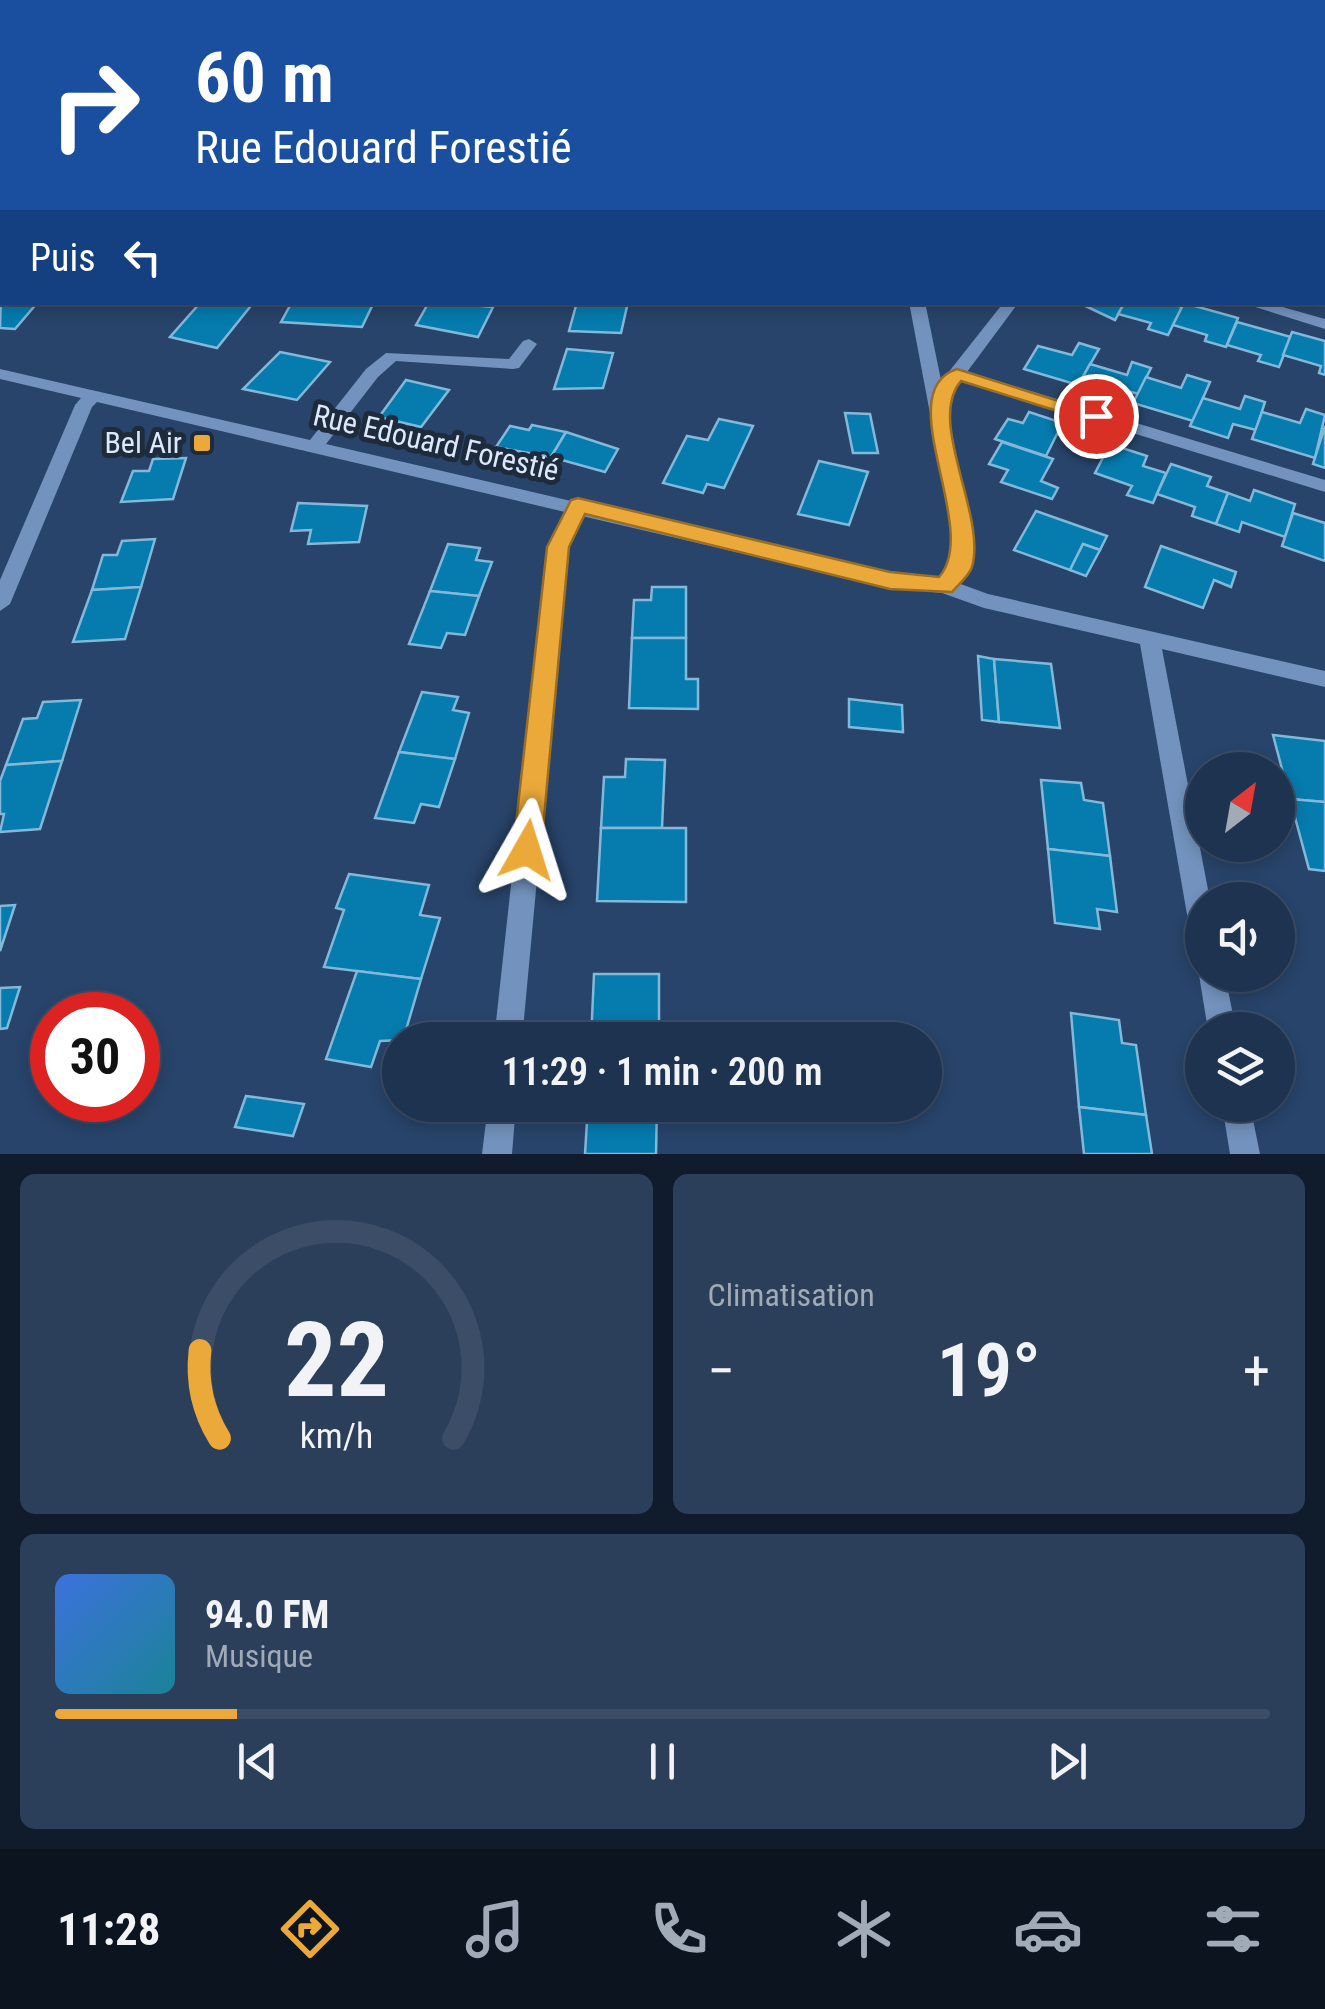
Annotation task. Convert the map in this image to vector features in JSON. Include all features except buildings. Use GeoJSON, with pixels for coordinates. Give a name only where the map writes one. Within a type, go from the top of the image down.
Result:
{"type":"FeatureCollection","features":[{"type":"Feature","properties":{"kind":"street"},"geometry":{"type":"LineString","coordinates":[[917,305],[964,541],[960,568],[944,586]]}},
{"type":"Feature","properties":{"kind":"street"},"geometry":{"type":"LineString","coordinates":[[938,411],[946,387],[1010,305]]}},
{"type":"Feature","properties":{"kind":"street"},"geometry":{"type":"LineString","coordinates":[[1257,305],[1325,324]]}},
{"type":"Feature","properties":{"kind":"street"},"geometry":{"type":"LineString","coordinates":[[314,447],[372,372],[392,356],[513,364],[529,344]]}},
{"type":"Feature","properties":{"kind":"street","name":"Rue Edouard Forestié"},"geometry":{"type":"LineString","coordinates":[[0,374],[890,580],[944,586],[984,600],[1325,679]]}},
{"type":"Feature","properties":{"kind":"street"},"geometry":{"type":"LineString","coordinates":[[957,374],[1325,486]]}},
{"type":"Feature","properties":{"kind":"street"},"geometry":{"type":"LineString","coordinates":[[0,604],[78,418],[95,395]]}},
{"type":"Feature","properties":{"kind":"street"},"geometry":{"type":"LineString","coordinates":[[510,1022],[558,547],[578,505]]}},
{"type":"Feature","properties":{"kind":"street"},"geometry":{"type":"LineString","coordinates":[[1149,638],[1194,882]]}},
{"type":"Feature","properties":{"kind":"street"},"geometry":{"type":"LineString","coordinates":[[497,1154],[500,1122]]}},
{"type":"Feature","properties":{"kind":"street"},"geometry":{"type":"LineString","coordinates":[[1239,1122],[1246,1154]]}},
{"type":"Feature","properties":{"kind":"place","name":"Bel Air"},"geometry":{"type":"Point","coordinates":[202,443]}},
{"type":"Feature","properties":{"kind":"route"},"geometry":{"type":"LineString","coordinates":[[527,850],[558,547],[578,505],[917,586],[944,586],[960,568],[964,541],[938,411],[946,387],[957,374],[1096,416]]}}]}
